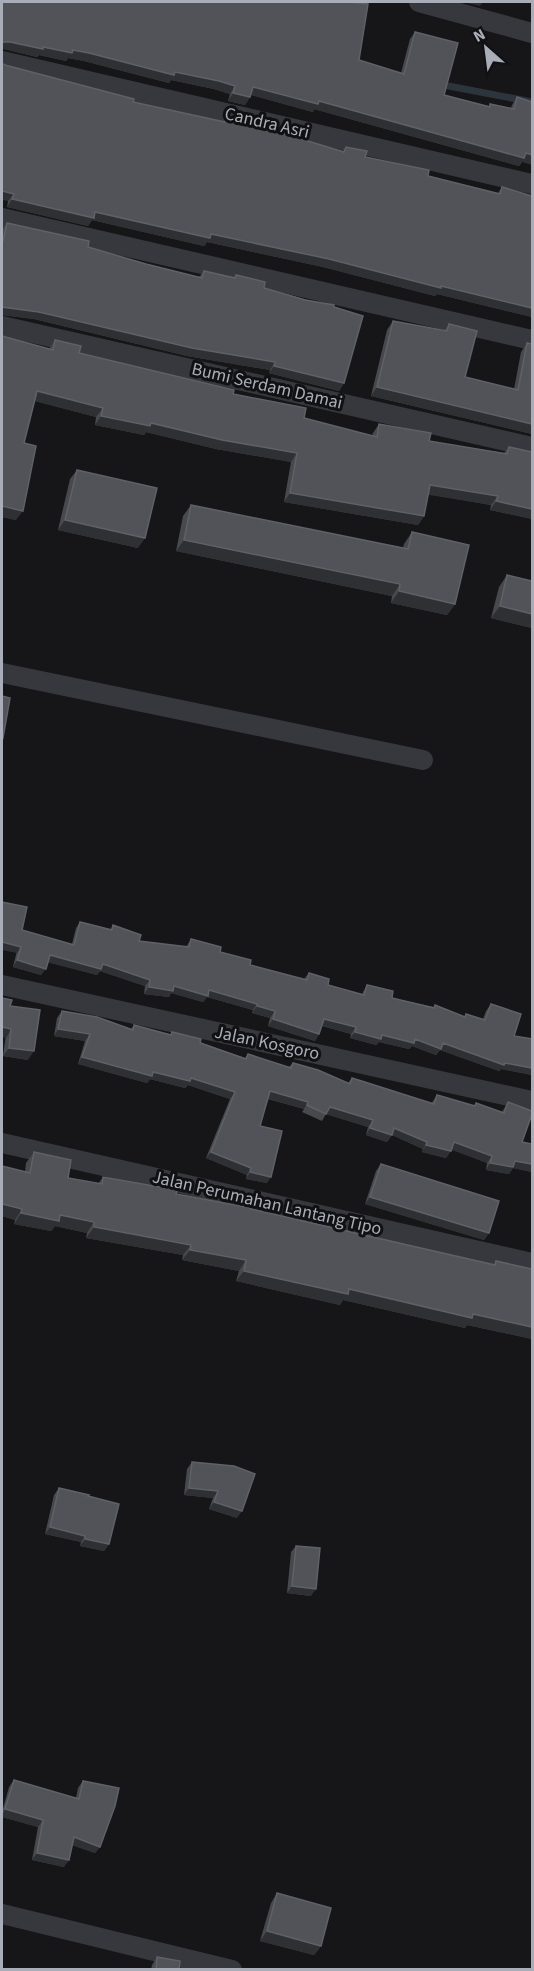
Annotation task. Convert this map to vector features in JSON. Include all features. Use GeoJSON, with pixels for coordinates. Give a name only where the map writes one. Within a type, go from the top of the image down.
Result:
{"type":"FeatureCollection","features":[{"type":"Feature","properties":{"kind":"street"},"geometry":{"type":"LineString","coordinates":[[419,2],[532,33]]}},
{"type":"Feature","properties":{"kind":"street","name":"Candra Asri"},"geometry":{"type":"LineString","coordinates":[[2,61],[532,184]]}},
{"type":"Feature","properties":{"kind":"street"},"geometry":{"type":"LineString","coordinates":[[2,218],[532,340]]}},
{"type":"Feature","properties":{"kind":"street","name":"Bumi Serdam Damai"},"geometry":{"type":"LineString","coordinates":[[2,326],[532,447]]}},
{"type":"Feature","properties":{"kind":"street"},"geometry":{"type":"LineString","coordinates":[[2,673],[423,760]]}},
{"type":"Feature","properties":{"kind":"street","name":"Jalan Kosgoro"},"geometry":{"type":"LineString","coordinates":[[2,985],[532,1101]]}},
{"type":"Feature","properties":{"kind":"street","name":"Jalan Perumahan Lantang Tipo"},"geometry":{"type":"LineString","coordinates":[[2,1143],[532,1263]]}},
{"type":"Feature","properties":{"kind":"street"},"geometry":{"type":"LineString","coordinates":[[2,1914],[232,1970]]}},
{"type":"Feature","properties":{"kind":"building"},"geometry":{"type":"Polygon","coordinates":[[[2,2],[348,2],[368,4],[359,60],[404,74],[415,32],[458,43],[444,95],[490,107],[490,104],[514,109],[517,97],[532,102],[532,155],[526,153],[524,158],[319,101],[318,104],[253,87],[250,97],[233,93],[235,86],[219,81],[175,72],[174,75],[73,50],[72,53],[10,42],[2,43],[2,2]]]}},
{"type":"Feature","properties":{"kind":"building"},"geometry":{"type":"Polygon","coordinates":[[[2,63],[134,99],[133,102],[225,122],[227,116],[276,128],[275,131],[344,152],[346,147],[367,151],[365,157],[429,170],[428,176],[500,194],[502,187],[532,196],[532,308],[441,286],[441,288],[329,259],[211,234],[210,238],[95,212],[94,218],[12,199],[14,194],[2,191],[2,63]]]}},
{"type":"Feature","properties":{"kind":"building"},"geometry":{"type":"Polygon","coordinates":[[[7,223],[89,241],[88,247],[202,278],[204,271],[265,282],[264,288],[305,300],[334,305],[334,307],[363,316],[344,383],[274,366],[275,362],[192,348],[39,312],[2,307],[2,241],[7,223]]]}},
{"type":"Feature","properties":{"kind":"building"},"geometry":{"type":"Polygon","coordinates":[[[393,321],[447,331],[449,324],[477,331],[465,377],[518,390],[527,343],[532,344],[532,424],[377,387],[393,321]]]}},
{"type":"Feature","properties":{"kind":"building"},"geometry":{"type":"Polygon","coordinates":[[[2,336],[53,350],[55,340],[81,346],[79,353],[234,390],[233,394],[306,408],[304,418],[377,437],[379,424],[431,433],[429,441],[507,454],[509,447],[532,452],[532,509],[496,501],[498,496],[430,485],[424,516],[290,493],[297,453],[222,440],[151,423],[150,426],[101,416],[103,408],[37,391],[24,443],[36,446],[23,511],[2,506],[2,336]]]}},
{"type":"Feature","properties":{"kind":"building"},"geometry":{"type":"Polygon","coordinates":[[[77,470],[157,488],[145,538],[65,520],[77,470]]]}},
{"type":"Feature","properties":{"kind":"building"},"geometry":{"type":"Polygon","coordinates":[[[191,505],[408,549],[412,532],[469,545],[455,604],[399,591],[400,584],[184,540],[191,505]]]}},
{"type":"Feature","properties":{"kind":"building"},"geometry":{"type":"Polygon","coordinates":[[[507,575],[532,581],[532,614],[500,606],[507,575]]]}},
{"type":"Feature","properties":{"kind":"building"},"geometry":{"type":"Polygon","coordinates":[[[2,696],[10,698],[3,738],[2,737],[2,696]]]}},
{"type":"Feature","properties":{"kind":"building"},"geometry":{"type":"Polygon","coordinates":[[[2,902],[27,907],[22,930],[74,945],[80,922],[112,930],[113,925],[141,935],[139,941],[189,947],[191,939],[221,947],[220,952],[251,960],[250,965],[307,980],[309,973],[329,979],[328,985],[364,995],[367,985],[393,991],[392,998],[434,1008],[435,1005],[465,1017],[466,1014],[485,1020],[491,1004],[521,1014],[514,1036],[532,1039],[532,1068],[505,1063],[504,1065],[443,1043],[441,1049],[415,1039],[414,1043],[382,1035],[381,1039],[355,1032],[356,1027],[324,1019],[319,1034],[273,1019],[275,1011],[257,1006],[257,1004],[209,990],[208,996],[174,986],[173,991],[149,987],[150,980],[103,964],[101,969],[50,955],[46,969],[17,960],[21,947],[2,942],[2,902]]]}},
{"type":"Feature","properties":{"kind":"building"},"geometry":{"type":"Polygon","coordinates":[[[2,998],[12,1000],[10,1006],[40,1010],[34,1051],[9,1048],[11,1029],[2,1027],[2,998]]]}},
{"type":"Feature","properties":{"kind":"building"},"geometry":{"type":"Polygon","coordinates":[[[62,1011],[97,1017],[133,1030],[134,1025],[171,1035],[172,1032],[201,1039],[200,1043],[246,1059],[248,1054],[291,1068],[293,1063],[318,1070],[350,1084],[352,1078],[434,1104],[437,1095],[475,1106],[476,1103],[504,1113],[508,1102],[532,1111],[522,1142],[532,1144],[532,1164],[515,1161],[513,1167],[490,1163],[492,1156],[454,1142],[451,1151],[426,1145],[427,1142],[394,1128],[392,1135],[370,1128],[373,1120],[330,1107],[326,1114],[307,1105],[308,1102],[270,1091],[260,1126],[282,1131],[271,1177],[250,1172],[251,1168],[211,1152],[235,1092],[191,1078],[190,1081],[153,1072],[152,1076],[82,1057],[90,1034],[58,1029],[62,1011]]]}},
{"type":"Feature","properties":{"kind":"building"},"geometry":{"type":"Polygon","coordinates":[[[34,1152],[71,1160],[68,1178],[102,1184],[103,1177],[177,1190],[176,1194],[251,1208],[495,1265],[496,1261],[532,1269],[532,1327],[473,1314],[472,1318],[349,1289],[348,1294],[244,1271],[246,1260],[190,1250],[191,1245],[94,1227],[94,1222],[60,1215],[59,1221],[21,1213],[22,1209],[2,1204],[2,1166],[30,1173],[34,1152]]]}},
{"type":"Feature","properties":{"kind":"building"},"geometry":{"type":"Polygon","coordinates":[[[381,1164],[499,1201],[489,1233],[370,1197],[381,1164]]]}},
{"type":"Feature","properties":{"kind":"building"},"geometry":{"type":"Polygon","coordinates":[[[192,1462],[234,1466],[255,1474],[242,1511],[214,1502],[218,1491],[189,1488],[192,1462]]]}},
{"type":"Feature","properties":{"kind":"building"},"geometry":{"type":"Polygon","coordinates":[[[59,1488],[119,1504],[109,1544],[85,1539],[85,1536],[50,1527],[59,1488]]]}},
{"type":"Feature","properties":{"kind":"building"},"geometry":{"type":"Polygon","coordinates":[[[296,1546],[320,1548],[316,1589],[292,1586],[296,1546]]]}},
{"type":"Feature","properties":{"kind":"building"},"geometry":{"type":"Polygon","coordinates":[[[14,1780],[79,1799],[83,1781],[119,1788],[100,1847],[74,1837],[69,1860],[37,1853],[43,1820],[5,1809],[14,1780]]]}},
{"type":"Feature","properties":{"kind":"building"},"geometry":{"type":"Polygon","coordinates":[[[277,1893],[331,1908],[321,1946],[267,1931],[277,1893]]]}},
{"type":"Feature","properties":{"kind":"building"},"geometry":{"type":"Polygon","coordinates":[[[157,1957],[180,1961],[179,1970],[156,1970],[157,1957]]]}},
{"type":"Feature","properties":{"kind":"waterway"},"geometry":{"type":"LineString","coordinates":[[438,84],[532,102]]}}]}
